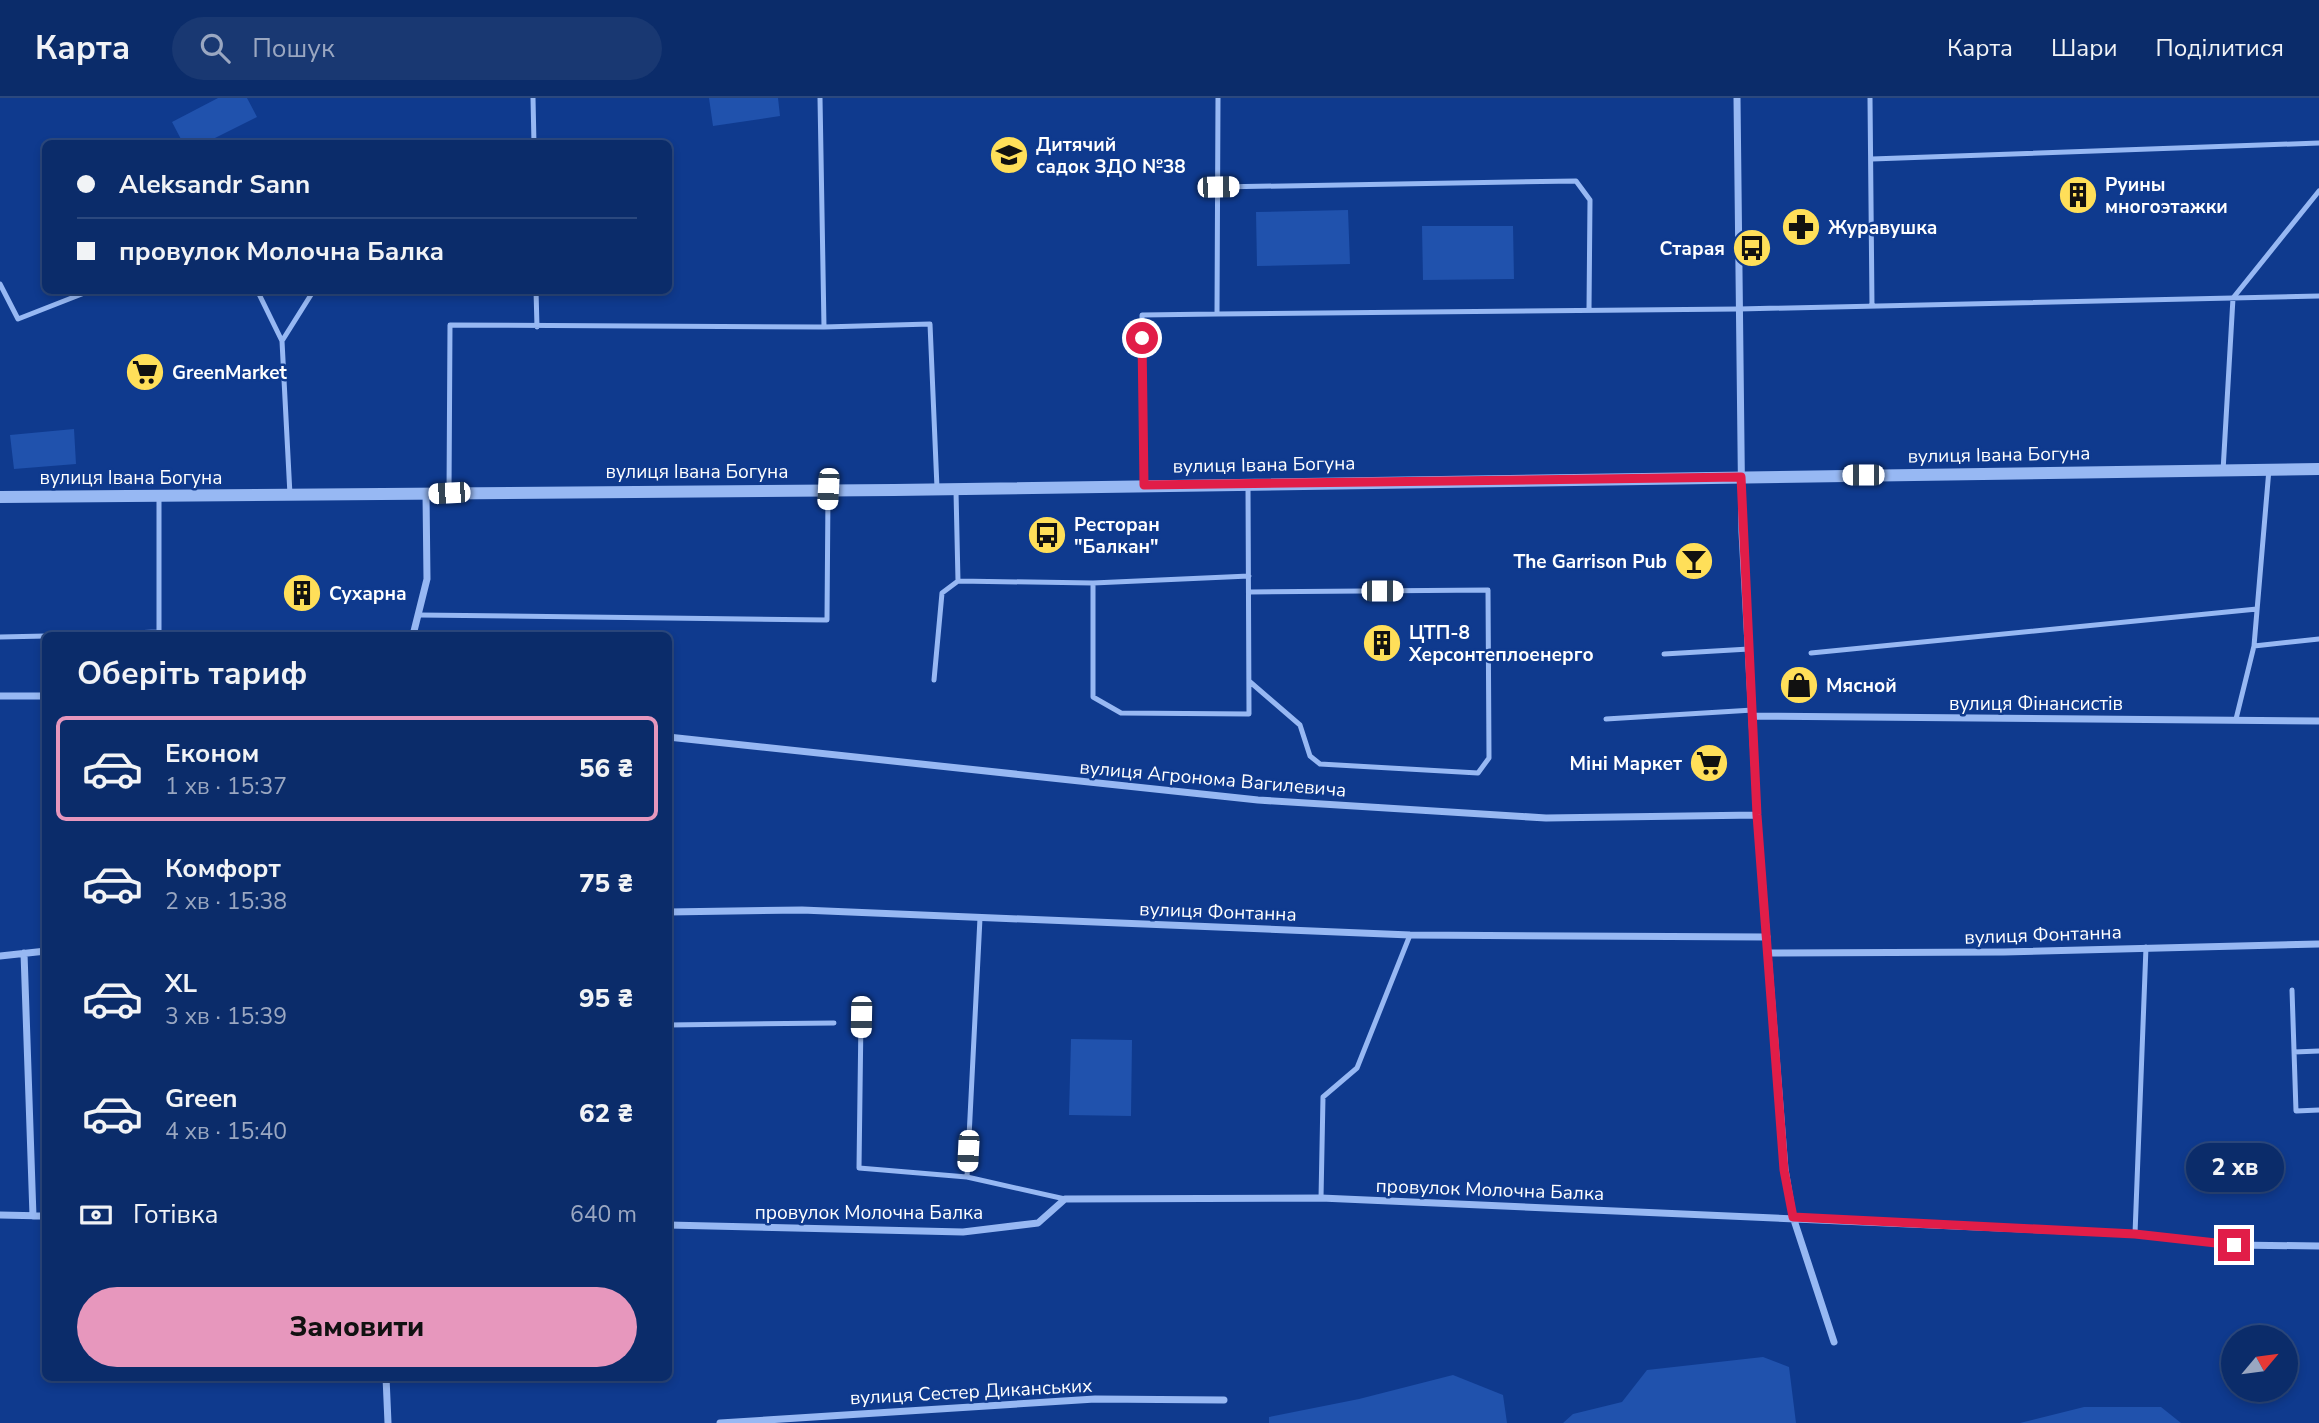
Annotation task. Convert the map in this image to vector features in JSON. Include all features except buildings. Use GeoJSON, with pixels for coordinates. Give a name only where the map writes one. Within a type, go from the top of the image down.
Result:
{"type":"FeatureCollection","features":[{"type":"Feature","properties":{"kind":"street"},"geometry":{"type":"LineString","coordinates":[[1737,98],[1741,477],[1757,815],[1784,1170],[1793,1217],[1834,1342]]}},
{"type":"Feature","properties":{"kind":"street","name":"вулиця Івана Богуна"},"geometry":{"type":"LineString","coordinates":[[0,497],[290,497],[2319,469]]}},
{"type":"Feature","properties":{"kind":"street"},"geometry":{"type":"LineString","coordinates":[[415,632],[429,559],[426,494]]}},
{"type":"Feature","properties":{"kind":"street"},"geometry":{"type":"LineString","coordinates":[[0,696],[42,696]]}},
{"type":"Feature","properties":{"kind":"street","name":"вулиця Фінансистів"},"geometry":{"type":"LineString","coordinates":[[1753,713],[2319,721]]}},
{"type":"Feature","properties":{"kind":"street","name":"вулиця Агронома Вагилевича"},"geometry":{"type":"LineString","coordinates":[[672,737],[1003,774],[1338,805],[1546,818],[1757,815]]}},
{"type":"Feature","properties":{"kind":"street","name":"вулиця Фонтанна"},"geometry":{"type":"LineString","coordinates":[[672,912],[802,910],[1410,935],[1767,937]]}},
{"type":"Feature","properties":{"kind":"street","name":"вулиця Фонтанна"},"geometry":{"type":"LineString","coordinates":[[1769,953],[2004,952],[2319,944]]}},
{"type":"Feature","properties":{"kind":"street"},"geometry":{"type":"LineString","coordinates":[[0,956],[42,951]]}},
{"type":"Feature","properties":{"kind":"street"},"geometry":{"type":"LineString","coordinates":[[24,953],[33,1216]]}},
{"type":"Feature","properties":{"kind":"street","name":"провулок Молочна Балка"},"geometry":{"type":"LineString","coordinates":[[672,1225],[963,1232],[1038,1223],[1065,1199],[1321,1198],[1793,1217],[2135,1234],[2234,1245],[2319,1246]]}},
{"type":"Feature","properties":{"kind":"street"},"geometry":{"type":"LineString","coordinates":[[0,1215],[42,1216]]}},
{"type":"Feature","properties":{"kind":"street"},"geometry":{"type":"LineString","coordinates":[[386,1381],[388,1423]]}},
{"type":"Feature","properties":{"kind":"street","name":"вулиця Сестер Диканських"},"geometry":{"type":"LineString","coordinates":[[720,1423],[1095,1399],[1224,1400]]}},
{"type":"Feature","properties":{"kind":"lane"},"geometry":{"type":"LineString","coordinates":[[533,98],[534,140]]}},
{"type":"Feature","properties":{"kind":"lane"},"geometry":{"type":"LineString","coordinates":[[820,98],[824,327]]}},
{"type":"Feature","properties":{"kind":"lane"},"geometry":{"type":"LineString","coordinates":[[1217,314],[1218,98]]}},
{"type":"Feature","properties":{"kind":"lane"},"geometry":{"type":"LineString","coordinates":[[1870,98],[1872,306]]}},
{"type":"Feature","properties":{"kind":"lane"},"geometry":{"type":"LineString","coordinates":[[1872,159],[2319,143]]}},
{"type":"Feature","properties":{"kind":"lane"},"geometry":{"type":"LineString","coordinates":[[1218,187],[1576,181],[1590,200],[1589,310]]}},
{"type":"Feature","properties":{"kind":"lane"},"geometry":{"type":"LineString","coordinates":[[2223,471],[2233,298],[2319,191]]}},
{"type":"Feature","properties":{"kind":"lane"},"geometry":{"type":"LineString","coordinates":[[0,284],[18,319],[82,294]]}},
{"type":"Feature","properties":{"kind":"lane"},"geometry":{"type":"LineString","coordinates":[[259,294],[282,341],[290,497]]}},
{"type":"Feature","properties":{"kind":"lane"},"geometry":{"type":"LineString","coordinates":[[282,341],[311,294]]}},
{"type":"Feature","properties":{"kind":"lane"},"geometry":{"type":"LineString","coordinates":[[536,294],[537,327]]}},
{"type":"Feature","properties":{"kind":"lane"},"geometry":{"type":"LineString","coordinates":[[1144,485],[1142,315],[1739,309],[2319,296]]}},
{"type":"Feature","properties":{"kind":"lane"},"geometry":{"type":"LineString","coordinates":[[449,493],[450,325],[824,327],[930,324],[937,488]]}},
{"type":"Feature","properties":{"kind":"lane"},"geometry":{"type":"LineString","coordinates":[[2236,719],[2254,646],[2269,470]]}},
{"type":"Feature","properties":{"kind":"lane"},"geometry":{"type":"LineString","coordinates":[[1093,583],[1093,697],[1121,713],[1249,714],[1248,483]]}},
{"type":"Feature","properties":{"kind":"lane"},"geometry":{"type":"LineString","coordinates":[[956,488],[958,581]]}},
{"type":"Feature","properties":{"kind":"lane"},"geometry":{"type":"LineString","coordinates":[[419,615],[827,620],[828,489]]}},
{"type":"Feature","properties":{"kind":"lane"},"geometry":{"type":"LineString","coordinates":[[159,495],[159,632]]}},
{"type":"Feature","properties":{"kind":"lane"},"geometry":{"type":"LineString","coordinates":[[934,680],[942,593],[958,581],[1093,583],[1249,576]]}},
{"type":"Feature","properties":{"kind":"lane"},"geometry":{"type":"LineString","coordinates":[[1249,592],[1488,590],[1489,758],[1478,773],[1320,764],[1310,756],[1300,725],[1249,681]]}},
{"type":"Feature","properties":{"kind":"lane"},"geometry":{"type":"LineString","coordinates":[[1811,653],[2258,609]]}},
{"type":"Feature","properties":{"kind":"lane"},"geometry":{"type":"LineString","coordinates":[[0,637],[42,636]]}},
{"type":"Feature","properties":{"kind":"lane"},"geometry":{"type":"LineString","coordinates":[[2254,646],[2319,639]]}},
{"type":"Feature","properties":{"kind":"lane"},"geometry":{"type":"LineString","coordinates":[[1664,654],[1749,649]]}},
{"type":"Feature","properties":{"kind":"lane"},"geometry":{"type":"LineString","coordinates":[[1606,719],[1753,713]]}},
{"type":"Feature","properties":{"kind":"lane"},"geometry":{"type":"LineString","coordinates":[[967,1177],[980,918]]}},
{"type":"Feature","properties":{"kind":"lane"},"geometry":{"type":"LineString","coordinates":[[1321,1198],[1324,1097],[1357,1068],[1410,935]]}},
{"type":"Feature","properties":{"kind":"lane"},"geometry":{"type":"LineString","coordinates":[[2135,1234],[2146,947]]}},
{"type":"Feature","properties":{"kind":"lane"},"geometry":{"type":"LineString","coordinates":[[2292,990],[2296,1111],[2319,1111]]}},
{"type":"Feature","properties":{"kind":"lane"},"geometry":{"type":"LineString","coordinates":[[861,1017],[859,1168],[967,1177],[1065,1199]]}},
{"type":"Feature","properties":{"kind":"lane"},"geometry":{"type":"LineString","coordinates":[[672,1025],[834,1023]]}},
{"type":"Feature","properties":{"kind":"lane"},"geometry":{"type":"LineString","coordinates":[[2294,1052],[2319,1051]]}},
{"type":"Feature","properties":{"kind":"shaded area"},"geometry":{"type":"Polygon","coordinates":[[[218,98],[247,98],[257,117],[211,140],[181,140],[172,122],[218,98]]]}},
{"type":"Feature","properties":{"kind":"shaded area"},"geometry":{"type":"Polygon","coordinates":[[[709,98],[778,98],[780,116],[713,126],[709,98]]]}},
{"type":"Feature","properties":{"kind":"shaded area"},"geometry":{"type":"Polygon","coordinates":[[[1348,210],[1350,264],[1257,266],[1256,212],[1348,210]]]}},
{"type":"Feature","properties":{"kind":"shaded area"},"geometry":{"type":"Polygon","coordinates":[[[1422,226],[1513,226],[1514,279],[1423,280],[1422,226]]]}},
{"type":"Feature","properties":{"kind":"shaded area"},"geometry":{"type":"Polygon","coordinates":[[[74,429],[76,464],[14,469],[10,435],[74,429]]]}},
{"type":"Feature","properties":{"kind":"shaded area"},"geometry":{"type":"Polygon","coordinates":[[[1071,1039],[1132,1040],[1131,1116],[1069,1115],[1071,1039]]]}},
{"type":"Feature","properties":{"kind":"shaded area"},"geometry":{"type":"Polygon","coordinates":[[[1763,1357],[1789,1367],[1796,1423],[1563,1423],[1573,1414],[1622,1402],[1647,1370],[1763,1357]]]}},
{"type":"Feature","properties":{"kind":"shaded area"},"geometry":{"type":"Polygon","coordinates":[[[1453,1375],[1503,1395],[1507,1423],[1269,1423],[1269,1417],[1359,1399],[1453,1375]]]}},
{"type":"Feature","properties":{"kind":"shaded area"},"geometry":{"type":"Polygon","coordinates":[[[2084,1407],[2161,1407],[2181,1423],[2020,1423],[2084,1407]]]}},
{"type":"Feature","properties":{"kind":"place","name":"Дитячий садок ЗДО №38"},"geometry":{"type":"Point","coordinates":[1009,155]}},
{"type":"Feature","properties":{"kind":"place","name":"Руины многоэтажки"},"geometry":{"type":"Point","coordinates":[2078,195]}},
{"type":"Feature","properties":{"kind":"place","name":"Журавушка"},"geometry":{"type":"Point","coordinates":[1801,227]}},
{"type":"Feature","properties":{"kind":"place","name":"Старая"},"geometry":{"type":"Point","coordinates":[1752,248]}},
{"type":"Feature","properties":{"kind":"place","name":"GreenMarket"},"geometry":{"type":"Point","coordinates":[145,372]}},
{"type":"Feature","properties":{"kind":"place","name":"Ресторан \"Балкан\""},"geometry":{"type":"Point","coordinates":[1047,535]}},
{"type":"Feature","properties":{"kind":"place","name":"The Garrison Pub"},"geometry":{"type":"Point","coordinates":[1694,561]}},
{"type":"Feature","properties":{"kind":"place","name":"Сухарна"},"geometry":{"type":"Point","coordinates":[302,593]}},
{"type":"Feature","properties":{"kind":"place","name":"ЦТП-8 Херсонтеплоенерго"},"geometry":{"type":"Point","coordinates":[1382,643]}},
{"type":"Feature","properties":{"kind":"place","name":"Мясной"},"geometry":{"type":"Point","coordinates":[1799,685]}},
{"type":"Feature","properties":{"kind":"place","name":"Міні Маркет"},"geometry":{"type":"Point","coordinates":[1709,763]}},
{"type":"Feature","properties":{"kind":"route"},"geometry":{"type":"LineString","coordinates":[[1142,338],[1144,485],[1741,477],[1757,815],[1784,1170],[1793,1217],[2135,1234],[2234,1245]]}}]}
